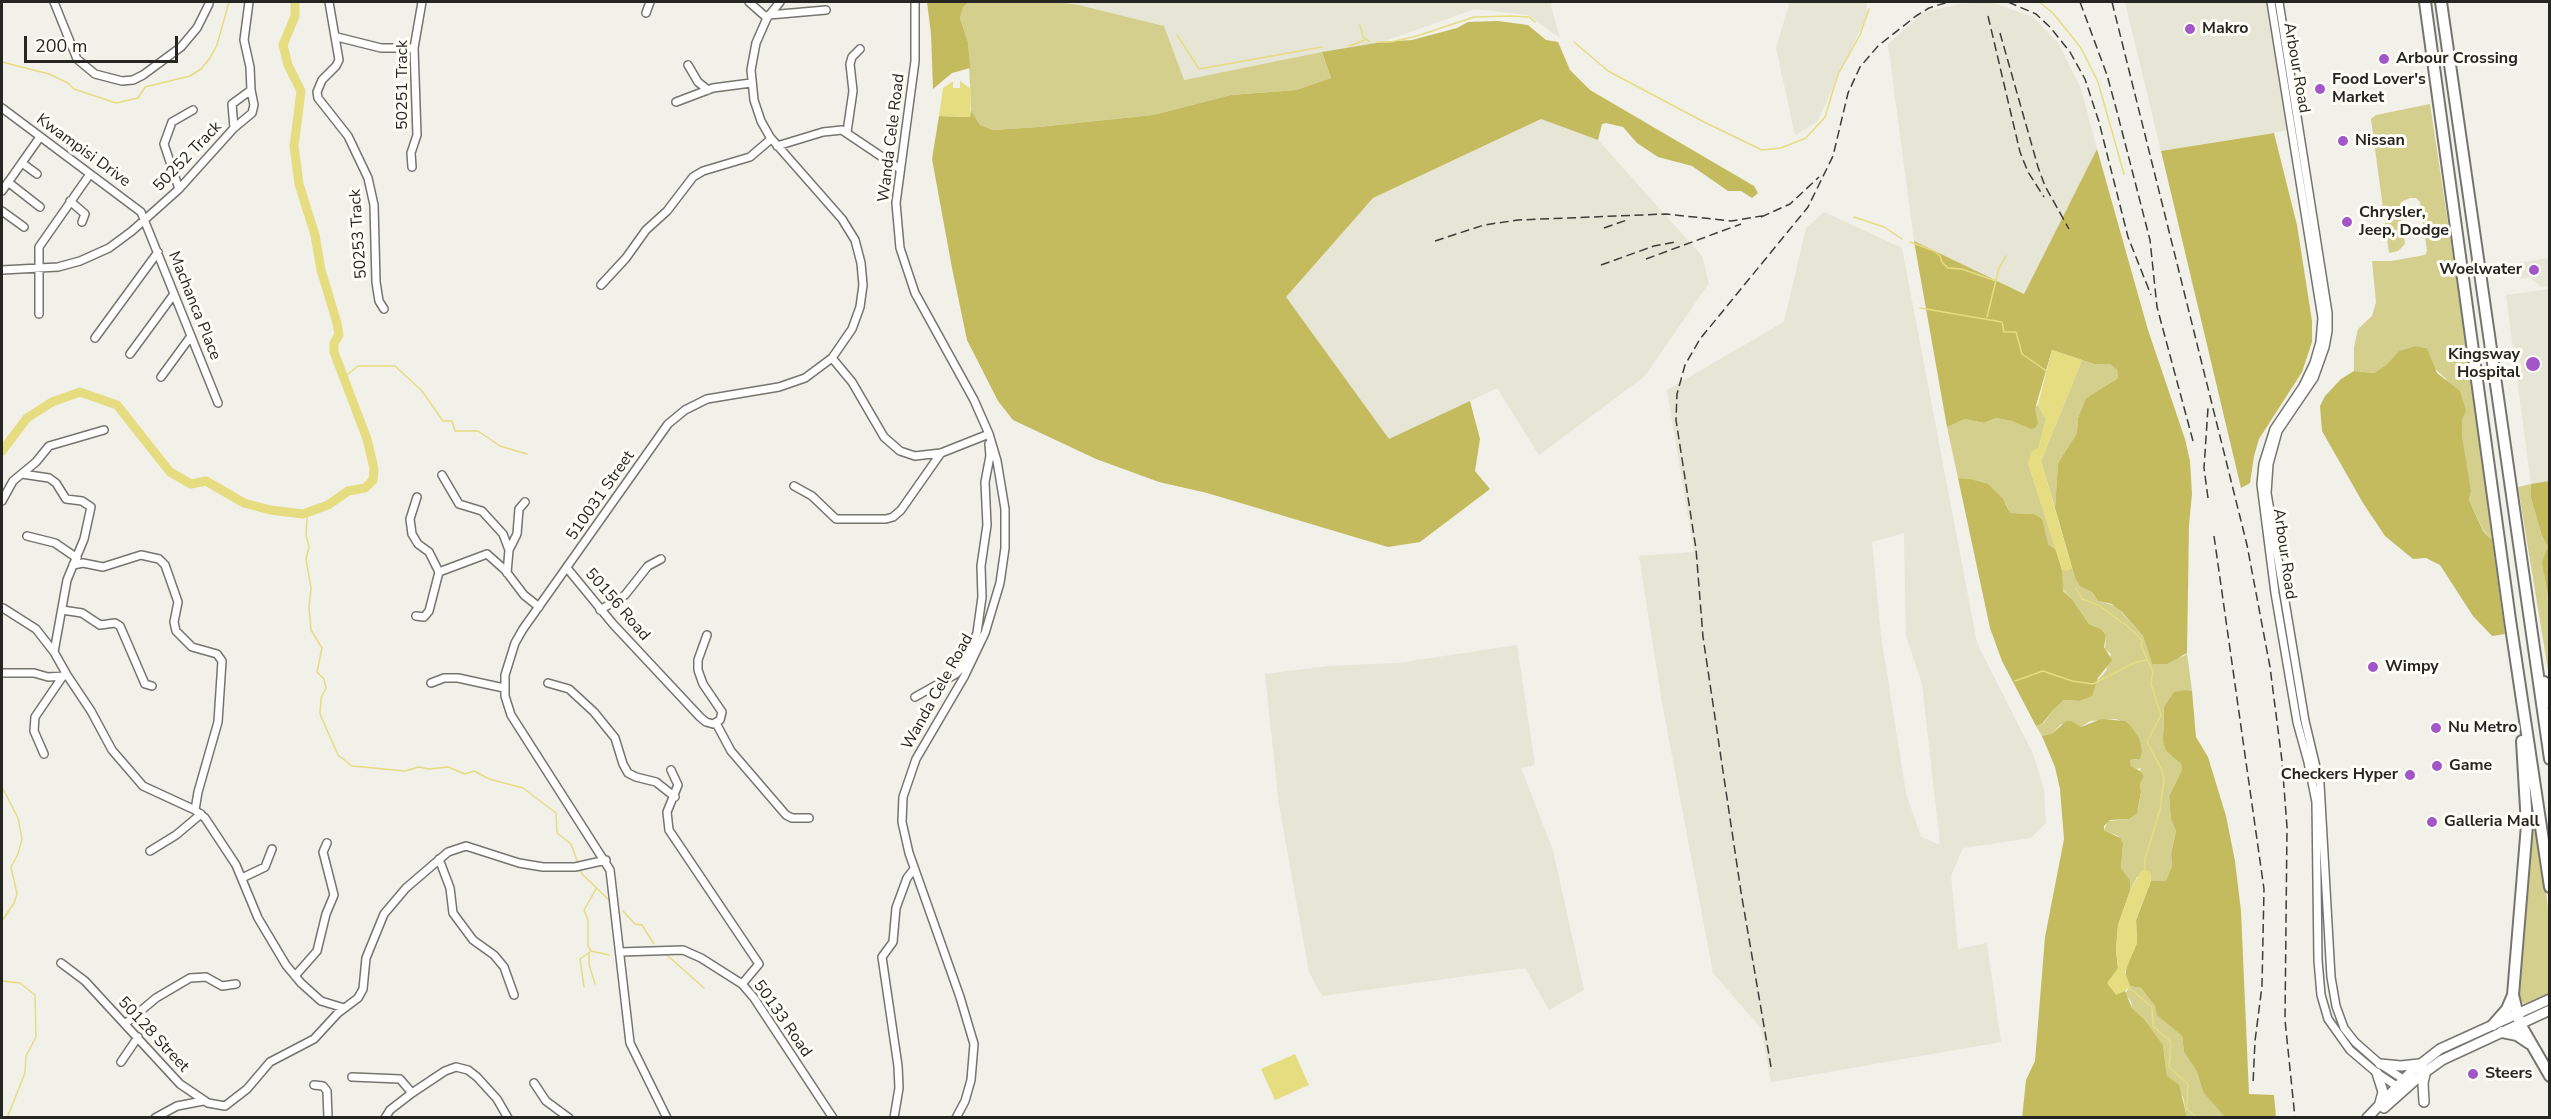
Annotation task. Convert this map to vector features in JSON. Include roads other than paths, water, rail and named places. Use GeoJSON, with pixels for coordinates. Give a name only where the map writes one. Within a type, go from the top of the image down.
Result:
{"type":"FeatureCollection","features":[{"type":"Feature","properties":{"kind":"highway"},"geometry":{"type":"LineString","coordinates":[[2425,2],[2510,620],[2550,887]]}},
{"type":"Feature","properties":{"kind":"highway"},"geometry":{"type":"LineString","coordinates":[[2441,2],[2550,759]]}},
{"type":"Feature","properties":{"kind":"highway"},"geometry":{"type":"LineString","coordinates":[[2510,620],[2526,789],[2527,825],[2512,995],[2498,1028],[2517,1035],[2529,1043]]}},
{"type":"Feature","properties":{"kind":"highway"},"geometry":{"type":"LineString","coordinates":[[2531,633],[2550,703]]}},
{"type":"Feature","properties":{"kind":"highway"},"geometry":{"type":"LineString","coordinates":[[2512,995],[2518,1019],[2529,1043],[2550,1076]]}},
{"type":"Feature","properties":{"kind":"main road"},"geometry":{"type":"LineString","coordinates":[[2373,1118],[2404,1085],[2454,1042],[2498,1028],[2549,1005]]}},
{"type":"Feature","properties":{"kind":"main road"},"geometry":{"type":"LineString","coordinates":[[2380,1103],[2382,1087],[2378,1068],[2424,1067]]}},
{"type":"Feature","properties":{"kind":"main road"},"geometry":{"type":"LineString","coordinates":[[2424,1067],[2424,1102]]}},
{"type":"Feature","properties":{"kind":"main road"},"geometry":{"type":"LineString","coordinates":[[2367,1118],[2380,1103],[2404,1085]]}},
{"type":"Feature","properties":{"kind":"street"},"geometry":{"type":"LineString","coordinates":[[54,2],[77,58],[86,68],[101,77],[116,81],[134,80],[143,75],[188,40],[209,4]]}},
{"type":"Feature","properties":{"kind":"street"},"geometry":{"type":"LineString","coordinates":[[234,128],[232,104],[251,90],[250,67],[244,40],[249,2]]}},
{"type":"Feature","properties":{"kind":"street"},"geometry":{"type":"LineString","coordinates":[[329,2],[337,37],[381,48],[414,48]]}},
{"type":"Feature","properties":{"kind":"street","name":"50251 Track"},"geometry":{"type":"LineString","coordinates":[[412,167],[411,153],[417,135],[414,48],[422,2]]}},
{"type":"Feature","properties":{"kind":"street"},"geometry":{"type":"LineString","coordinates":[[646,13],[650,2]]}},
{"type":"Feature","properties":{"kind":"street"},"geometry":{"type":"LineString","coordinates":[[749,2],[768,17],[826,10]]}},
{"type":"Feature","properties":{"kind":"street","name":"510031 Street"},"geometry":{"type":"LineString","coordinates":[[667,1118],[630,1043],[610,870],[606,860],[511,715],[504,688],[508,660],[515,643],[655,442],[677,416],[697,403],[717,396],[792,384],[832,358],[848,338],[860,308],[863,285],[859,252],[843,219],[771,139],[756,111],[751,83],[754,50],[768,17],[780,2]]}},
{"type":"Feature","properties":{"kind":"street","name":"Wanda Cele Road"},"geometry":{"type":"LineString","coordinates":[[915,2],[915,61],[900,169],[896,224],[900,248],[910,280],[974,400],[998,461],[1005,509],[1005,548],[1000,583],[993,609],[975,657],[915,759],[905,785],[902,822],[914,869],[963,1005],[974,1044],[971,1080],[965,1101],[956,1118]]}},
{"type":"Feature","properties":{"kind":"street","name":"Arbour Road"},"geometry":{"type":"LineString","coordinates":[[2271,2],[2322,318],[2320,342],[2314,363],[2303,386],[2274,429],[2263,464],[2261,484],[2275,593],[2297,722],[2308,762],[2320,828],[2331,977],[2336,1006],[2339,1018],[2355,1042],[2378,1068]]}},
{"type":"Feature","properties":{"kind":"street","name":"Arbour Road"},"geometry":{"type":"LineString","coordinates":[[2280,2],[2328,313],[2325,347],[2314,378],[2275,439],[2269,464],[2267,493],[2305,721],[2320,784],[2318,949],[2321,995],[2328,1019],[2337,1035],[2350,1050],[2404,1085]]}},
{"type":"Feature","properties":{"kind":"street","name":"50253 Track"},"geometry":{"type":"LineString","coordinates":[[337,37],[338,63],[322,80],[317,92],[318,98],[348,136],[368,178],[375,214],[376,282],[379,301],[384,309]]}},
{"type":"Feature","properties":{"kind":"street"},"geometry":{"type":"LineString","coordinates":[[847,132],[853,91],[850,64],[852,57],[860,49]]}},
{"type":"Feature","properties":{"kind":"street"},"geometry":{"type":"LineString","coordinates":[[688,65],[698,82],[708,90]]}},
{"type":"Feature","properties":{"kind":"street"},"geometry":{"type":"LineString","coordinates":[[676,102],[708,90],[751,83]]}},
{"type":"Feature","properties":{"kind":"street","name":"50252 Track"},"geometry":{"type":"LineString","coordinates":[[2,270],[38,270],[70,264],[100,254],[124,238],[179,189],[234,128],[252,113],[254,105],[251,90]]}},
{"type":"Feature","properties":{"kind":"street","name":"Kwampisi Drive"},"geometry":{"type":"LineString","coordinates":[[2,108],[139,209],[145,219]]}},
{"type":"Feature","properties":{"kind":"street"},"geometry":{"type":"LineString","coordinates":[[179,189],[164,144],[174,120],[193,110]]}},
{"type":"Feature","properties":{"kind":"street"},"geometry":{"type":"LineString","coordinates":[[777,146],[823,132],[838,130],[847,132],[900,169]]}},
{"type":"Feature","properties":{"kind":"street"},"geometry":{"type":"LineString","coordinates":[[2,191],[40,137]]}},
{"type":"Feature","properties":{"kind":"street"},"geometry":{"type":"LineString","coordinates":[[601,285],[689,182],[703,171],[750,157],[771,139]]}},
{"type":"Feature","properties":{"kind":"street"},"geometry":{"type":"LineString","coordinates":[[22,163],[37,174]]}},
{"type":"Feature","properties":{"kind":"street"},"geometry":{"type":"LineString","coordinates":[[39,314],[39,247],[90,174]]}},
{"type":"Feature","properties":{"kind":"street"},"geometry":{"type":"LineString","coordinates":[[8,182],[40,207]]}},
{"type":"Feature","properties":{"kind":"street"},"geometry":{"type":"LineString","coordinates":[[70,201],[86,214],[82,222]]}},
{"type":"Feature","properties":{"kind":"street"},"geometry":{"type":"LineString","coordinates":[[2,211],[24,227]]}},
{"type":"Feature","properties":{"kind":"street","name":"Machanca Place"},"geometry":{"type":"LineString","coordinates":[[145,219],[218,403]]}},
{"type":"Feature","properties":{"kind":"street"},"geometry":{"type":"LineString","coordinates":[[94,339],[158,252]]}},
{"type":"Feature","properties":{"kind":"street"},"geometry":{"type":"LineString","coordinates":[[130,354],[174,294]]}},
{"type":"Feature","properties":{"kind":"street"},"geometry":{"type":"LineString","coordinates":[[162,377],[191,336]]}},
{"type":"Feature","properties":{"kind":"street"},"geometry":{"type":"LineString","coordinates":[[832,358],[852,382],[880,431],[893,447],[915,456],[941,453],[988,435],[990,456],[985,482],[987,525],[981,566],[981,619],[963,666],[956,675],[915,697]]}},
{"type":"Feature","properties":{"kind":"street"},"geometry":{"type":"LineString","coordinates":[[2,501],[14,481],[39,459],[49,446],[104,430]]}},
{"type":"Feature","properties":{"kind":"street"},"geometry":{"type":"LineString","coordinates":[[794,486],[812,496],[836,519],[893,517],[918,488],[941,453]]}},
{"type":"Feature","properties":{"kind":"street"},"geometry":{"type":"LineString","coordinates":[[39,459],[40,476]]}},
{"type":"Feature","properties":{"kind":"street"},"geometry":{"type":"LineString","coordinates":[[22,474],[40,476],[56,483],[66,499],[82,501],[91,507],[92,513],[68,580],[54,652]]}},
{"type":"Feature","properties":{"kind":"street"},"geometry":{"type":"LineString","coordinates":[[442,476],[459,504],[478,508],[495,524],[503,534],[509,550]]}},
{"type":"Feature","properties":{"kind":"street"},"geometry":{"type":"LineString","coordinates":[[416,616],[424,617],[429,611],[439,572],[429,552],[418,544],[412,534],[410,519],[417,497]]}},
{"type":"Feature","properties":{"kind":"street"},"geometry":{"type":"LineString","coordinates":[[507,573],[509,550],[517,534],[519,509],[525,502]]}},
{"type":"Feature","properties":{"kind":"street"},"geometry":{"type":"LineString","coordinates":[[27,536],[55,543],[75,562],[103,567],[141,555],[159,559],[165,565],[178,602],[174,622],[176,630],[192,647],[217,654],[222,661],[218,722],[198,792],[198,812],[176,835],[150,852]]}},
{"type":"Feature","properties":{"kind":"street"},"geometry":{"type":"LineString","coordinates":[[439,572],[487,554],[507,573],[520,592],[539,607]]}},
{"type":"Feature","properties":{"kind":"street"},"geometry":{"type":"LineString","coordinates":[[600,610],[625,595],[648,566],[661,559]]}},
{"type":"Feature","properties":{"kind":"street","name":"50156 Road"},"geometry":{"type":"LineString","coordinates":[[567,568],[600,610],[700,717],[710,724],[716,723]]}},
{"type":"Feature","properties":{"kind":"street"},"geometry":{"type":"LineString","coordinates":[[3,608],[36,629],[54,652],[65,676],[91,711],[112,750],[132,776],[150,790],[198,812],[226,849],[242,878],[265,931],[295,976],[321,1001],[344,1008]]}},
{"type":"Feature","properties":{"kind":"street"},"geometry":{"type":"LineString","coordinates":[[62,610],[82,613],[100,625],[115,623],[120,626],[145,684],[152,686]]}},
{"type":"Feature","properties":{"kind":"street"},"geometry":{"type":"LineString","coordinates":[[707,635],[698,670],[703,684],[722,712],[720,720],[716,723],[731,751],[786,815],[792,818],[809,818]]}},
{"type":"Feature","properties":{"kind":"street"},"geometry":{"type":"LineString","coordinates":[[2,673],[65,676]]}},
{"type":"Feature","properties":{"kind":"street"},"geometry":{"type":"LineString","coordinates":[[44,754],[34,731],[35,717],[65,676]]}},
{"type":"Feature","properties":{"kind":"street"},"geometry":{"type":"LineString","coordinates":[[431,682],[444,678],[458,678],[504,688]]}},
{"type":"Feature","properties":{"kind":"street"},"geometry":{"type":"LineString","coordinates":[[548,683],[560,684],[569,688],[594,712],[615,738],[628,773],[656,782],[675,797]]}},
{"type":"Feature","properties":{"kind":"street"},"geometry":{"type":"LineString","coordinates":[[671,770],[678,781],[675,797],[667,812],[667,825],[674,839],[759,964],[742,984]]}},
{"type":"Feature","properties":{"kind":"street"},"geometry":{"type":"LineString","coordinates":[[295,976],[317,951],[326,914],[334,895],[323,852],[327,843]]}},
{"type":"Feature","properties":{"kind":"street"},"geometry":{"type":"LineString","coordinates":[[155,1118],[177,1106],[204,1101],[221,1106],[230,1103],[247,1089],[270,1062],[314,1039],[344,1008],[354,1003],[361,994],[366,958],[384,914],[406,888],[453,849],[466,846],[519,863],[543,867],[575,867],[606,860]]}},
{"type":"Feature","properties":{"kind":"street"},"geometry":{"type":"LineString","coordinates":[[242,878],[265,867],[272,849]]}},
{"type":"Feature","properties":{"kind":"street"},"geometry":{"type":"LineString","coordinates":[[440,859],[450,888],[453,912],[473,940],[494,955],[504,967],[514,995]]}},
{"type":"Feature","properties":{"kind":"street"},"geometry":{"type":"LineString","coordinates":[[894,1118],[899,1088],[898,1066],[882,957],[893,942],[896,908],[907,878],[914,869]]}},
{"type":"Feature","properties":{"kind":"street","name":"50133 Road"},"geometry":{"type":"LineString","coordinates":[[621,952],[683,950],[701,958],[742,984],[754,998],[833,1118]]}},
{"type":"Feature","properties":{"kind":"street","name":"50128 Street"},"geometry":{"type":"LineString","coordinates":[[61,963],[85,981],[138,1037],[168,1074],[204,1101]]}},
{"type":"Feature","properties":{"kind":"street"},"geometry":{"type":"LineString","coordinates":[[124,1024],[156,998],[190,978],[206,977],[222,986],[236,984]]}},
{"type":"Feature","properties":{"kind":"street"},"geometry":{"type":"LineString","coordinates":[[121,1062],[138,1037]]}},
{"type":"Feature","properties":{"kind":"street"},"geometry":{"type":"LineString","coordinates":[[385,1118],[390,1110],[412,1093],[450,1068],[462,1068],[477,1077],[487,1087],[508,1118]]}},
{"type":"Feature","properties":{"kind":"street"},"geometry":{"type":"LineString","coordinates":[[352,1077],[400,1079],[412,1093]]}},
{"type":"Feature","properties":{"kind":"street"},"geometry":{"type":"LineString","coordinates":[[534,1083],[546,1101],[569,1118]]}},
{"type":"Feature","properties":{"kind":"street"},"geometry":{"type":"LineString","coordinates":[[314,1085],[323,1086],[327,1091],[328,1118]]}},
{"type":"Feature","properties":{"kind":"waterway"},"geometry":{"type":"LineString","coordinates":[[2,62],[49,74],[68,83],[74,89],[116,103],[138,98],[145,87],[190,76],[201,69],[217,45],[229,2]]}},
{"type":"Feature","properties":{"kind":"waterway"},"geometry":{"type":"LineString","coordinates":[[2,451],[27,418],[52,402],[80,392],[117,405],[170,472],[191,484],[206,481],[244,503],[270,510],[303,514],[328,505],[348,491],[365,488],[373,480],[374,469],[367,439],[334,352],[334,343],[339,335],[337,323],[321,270],[315,235],[299,184],[294,146],[301,91],[288,65],[283,45],[295,16],[295,2]]}},
{"type":"Feature","properties":{"kind":"waterway"},"geometry":{"type":"LineString","coordinates":[[2039,2],[2053,13],[2081,48],[2098,82],[2124,174]]}},
{"type":"Feature","properties":{"kind":"waterway"},"geometry":{"type":"LineString","coordinates":[[1574,42],[1608,71],[1704,122],[1762,150],[1781,148],[1806,138],[1825,117],[1838,74],[1860,35],[1869,9]]}},
{"type":"Feature","properties":{"kind":"waterway"},"geometry":{"type":"LineString","coordinates":[[1377,42],[1391,42],[1417,36],[1474,17],[1529,17],[1535,22]]}},
{"type":"Feature","properties":{"kind":"waterway"},"geometry":{"type":"LineString","coordinates":[[1360,25],[1363,37],[1370,42]]}},
{"type":"Feature","properties":{"kind":"waterway"},"geometry":{"type":"LineString","coordinates":[[1177,35],[1199,69],[1322,47]]}},
{"type":"Feature","properties":{"kind":"waterway"},"geometry":{"type":"LineString","coordinates":[[1349,46],[1365,40]]}},
{"type":"Feature","properties":{"kind":"waterway"},"geometry":{"type":"LineString","coordinates":[[1854,217],[1884,227],[1902,239]]}},
{"type":"Feature","properties":{"kind":"waterway"},"geometry":{"type":"LineString","coordinates":[[1910,242],[1934,251],[1948,268],[1962,269],[1996,281]]}},
{"type":"Feature","properties":{"kind":"waterway"},"geometry":{"type":"LineString","coordinates":[[1987,317],[1999,268],[2006,256]]}},
{"type":"Feature","properties":{"kind":"waterway"},"geometry":{"type":"LineString","coordinates":[[1920,308],[2002,322],[2004,332],[2016,332],[2022,354],[2048,372]]}},
{"type":"Feature","properties":{"kind":"waterway"},"geometry":{"type":"LineString","coordinates":[[343,378],[358,366],[395,366],[422,391],[443,421],[452,421],[455,431],[478,431],[500,446],[527,454]]}},
{"type":"Feature","properties":{"kind":"waterway"},"geometry":{"type":"LineString","coordinates":[[311,510],[307,518],[306,535],[309,547],[306,559],[311,588],[309,607],[311,630],[322,648],[317,672],[324,679],[326,688],[321,698],[320,714],[338,755],[352,766],[405,771],[419,767],[429,769],[448,767],[465,774],[474,771],[489,779],[523,788],[556,813],[557,833],[571,844],[578,863]]}},
{"type":"Feature","properties":{"kind":"waterway"},"geometry":{"type":"LineString","coordinates":[[2076,588],[2082,599],[2098,605],[2142,640],[2141,646],[2153,671],[2151,684],[2161,715],[2147,742],[2162,770],[2164,779],[2160,810],[2145,859],[2145,870]]}},
{"type":"Feature","properties":{"kind":"waterway"},"geometry":{"type":"LineString","coordinates":[[2015,681],[2043,671],[2072,681],[2093,684],[2136,662],[2148,660]]}},
{"type":"Feature","properties":{"kind":"waterway"},"geometry":{"type":"LineString","coordinates":[[2,787],[18,818],[22,839],[11,867],[17,894],[2,921]]}},
{"type":"Feature","properties":{"kind":"waterway"},"geometry":{"type":"LineString","coordinates":[[580,869],[582,874],[610,901]]}},
{"type":"Feature","properties":{"kind":"waterway"},"geometry":{"type":"LineString","coordinates":[[596,889],[584,910],[588,920],[588,946],[591,951],[609,955]]}},
{"type":"Feature","properties":{"kind":"waterway"},"geometry":{"type":"LineString","coordinates":[[623,911],[635,924],[642,925],[654,944]]}},
{"type":"Feature","properties":{"kind":"waterway"},"geometry":{"type":"LineString","coordinates":[[584,987],[580,959],[590,952]]}},
{"type":"Feature","properties":{"kind":"waterway"},"geometry":{"type":"LineString","coordinates":[[589,953],[589,964],[595,984]]}},
{"type":"Feature","properties":{"kind":"waterway"},"geometry":{"type":"LineString","coordinates":[[668,956],[704,988]]}},
{"type":"Feature","properties":{"kind":"waterway"},"geometry":{"type":"LineString","coordinates":[[2,981],[20,983],[35,995],[36,1037],[26,1056],[25,1073],[7,1118]]}},
{"type":"Feature","properties":{"kind":"waterway"},"geometry":{"type":"LineString","coordinates":[[2128,987],[2152,1007],[2153,1026],[2171,1042],[2169,1067],[2188,1084],[2187,1109],[2198,1118]]}},
{"type":"Feature","properties":{"kind":"railway"},"geometry":{"type":"LineString","coordinates":[[1771,1067],[1741,892],[1703,637],[1696,549],[1676,420],[1677,394],[1685,365],[1700,339],[1808,207],[1833,156],[1848,93],[1860,67],[1878,46],[1916,16],[1929,8],[1948,2]]}},
{"type":"Feature","properties":{"kind":"railway"},"geometry":{"type":"LineString","coordinates":[[2008,2],[2036,14],[2050,27],[2070,52],[2085,79],[2099,122],[2128,237],[2151,295]]}},
{"type":"Feature","properties":{"kind":"railway"},"geometry":{"type":"LineString","coordinates":[[2080,2],[2107,75],[2150,240],[2157,307],[2193,441]]}},
{"type":"Feature","properties":{"kind":"railway"},"geometry":{"type":"LineString","coordinates":[[2112,2],[2247,545],[2270,667],[2282,761],[2287,827],[2285,1020],[2295,1118]]}},
{"type":"Feature","properties":{"kind":"railway"},"geometry":{"type":"LineString","coordinates":[[1988,16],[2020,152],[2028,172],[2044,197]]}},
{"type":"Feature","properties":{"kind":"railway"},"geometry":{"type":"LineString","coordinates":[[2000,33],[2038,167],[2045,186],[2069,229]]}},
{"type":"Feature","properties":{"kind":"railway"},"geometry":{"type":"LineString","coordinates":[[1761,217],[1790,204],[1819,177]]}},
{"type":"Feature","properties":{"kind":"railway"},"geometry":{"type":"LineString","coordinates":[[1435,241],[1484,225],[1518,220],[1666,214],[1731,221],[1768,215]]}},
{"type":"Feature","properties":{"kind":"railway"},"geometry":{"type":"LineString","coordinates":[[1604,228],[1627,220]]}},
{"type":"Feature","properties":{"kind":"railway"},"geometry":{"type":"LineString","coordinates":[[1646,259],[1741,224]]}},
{"type":"Feature","properties":{"kind":"railway"},"geometry":{"type":"LineString","coordinates":[[1601,265],[1654,246],[1675,242]]}},
{"type":"Feature","properties":{"kind":"railway"},"geometry":{"type":"LineString","coordinates":[[2208,408],[2204,468],[2208,498]]}},
{"type":"Feature","properties":{"kind":"railway"},"geometry":{"type":"LineString","coordinates":[[2214,536],[2264,889],[2262,986],[2255,1041],[2253,1084]]}},
{"type":"Feature","properties":{"kind":"place","name":"Makro"},"geometry":{"type":"Point","coordinates":[2190,29]}},
{"type":"Feature","properties":{"kind":"place","name":"Arbour Crossing"},"geometry":{"type":"Point","coordinates":[2384,59]}},
{"type":"Feature","properties":{"kind":"place","name":"Food Lover's Market"},"geometry":{"type":"Point","coordinates":[2320,89]}},
{"type":"Feature","properties":{"kind":"place","name":"Nissan"},"geometry":{"type":"Point","coordinates":[2343,141]}},
{"type":"Feature","properties":{"kind":"place","name":"Chrysler, Jeep, Dodge"},"geometry":{"type":"Point","coordinates":[2347,222]}},
{"type":"Feature","properties":{"kind":"place","name":"Woelwater"},"geometry":{"type":"Point","coordinates":[2534,270]}},
{"type":"Feature","properties":{"kind":"place","name":"Kingsway Hospital"},"geometry":{"type":"Point","coordinates":[2533,364]}},
{"type":"Feature","properties":{"kind":"place","name":"Wimpy"},"geometry":{"type":"Point","coordinates":[2373,667]}},
{"type":"Feature","properties":{"kind":"place","name":"Nu Metro"},"geometry":{"type":"Point","coordinates":[2436,728]}},
{"type":"Feature","properties":{"kind":"place","name":"Game"},"geometry":{"type":"Point","coordinates":[2437,766]}},
{"type":"Feature","properties":{"kind":"place","name":"Checkers Hyper"},"geometry":{"type":"Point","coordinates":[2410,775]}},
{"type":"Feature","properties":{"kind":"place","name":"Galleria Mall"},"geometry":{"type":"Point","coordinates":[2432,822]}},
{"type":"Feature","properties":{"kind":"place","name":"Steers"},"geometry":{"type":"Point","coordinates":[2473,1074]}}]}
